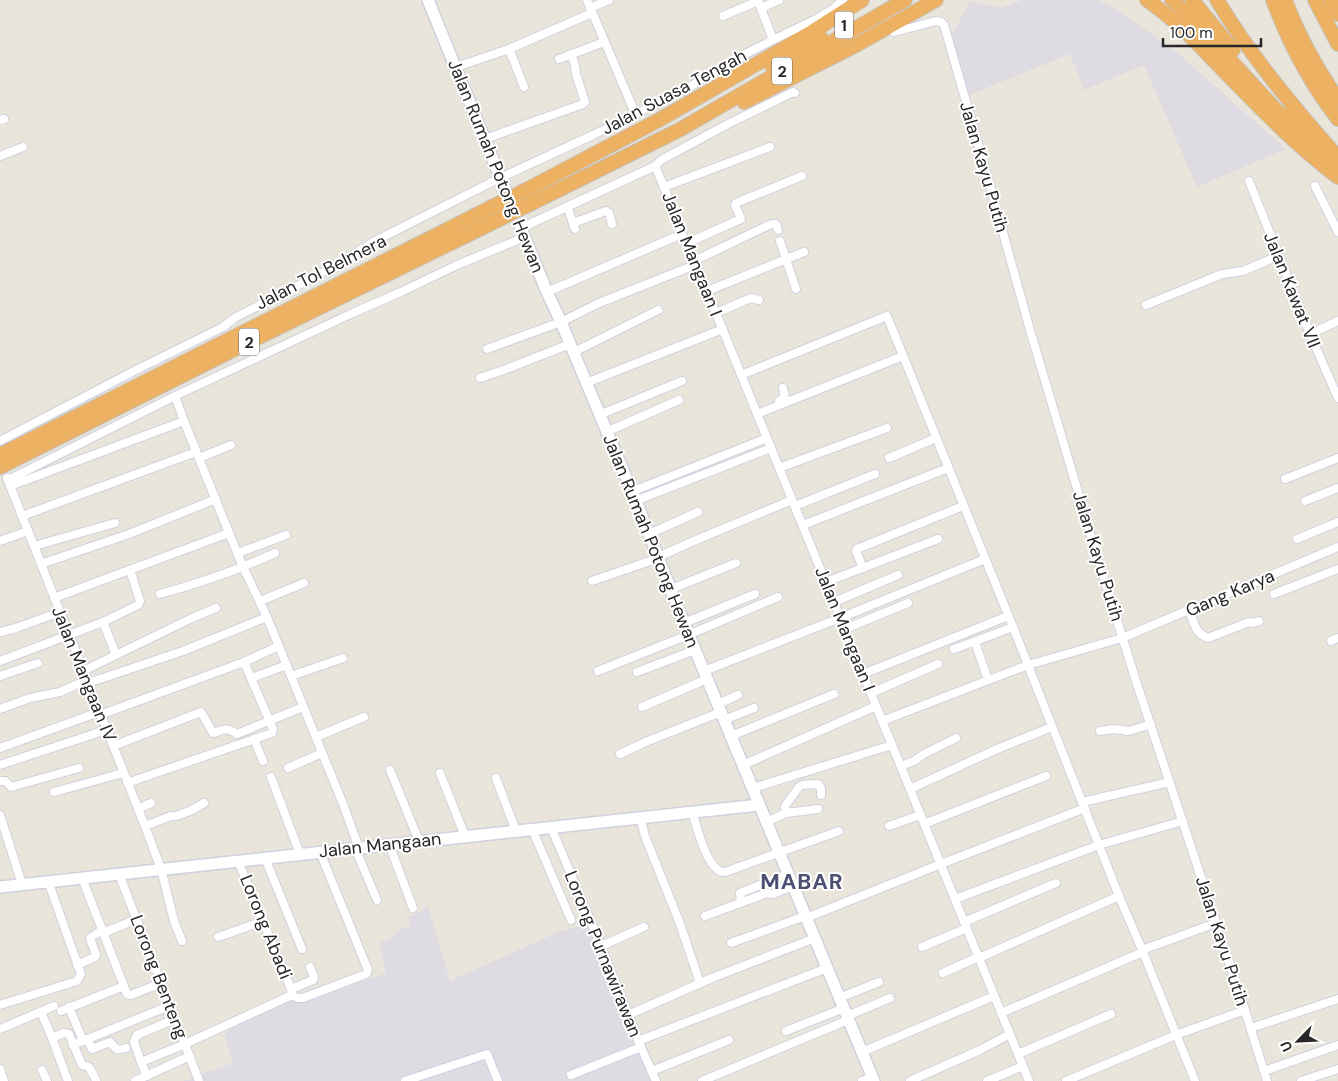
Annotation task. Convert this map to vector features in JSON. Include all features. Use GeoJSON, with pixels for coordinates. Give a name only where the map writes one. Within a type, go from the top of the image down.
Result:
{"type":"FeatureCollection","features":[{"type":"Feature","properties":{"kind":"highway"},"geometry":{"type":"LineString","coordinates":[[659,120],[812,32],[862,0]]}},
{"type":"Feature","properties":{"kind":"highway","name":"1"},"geometry":{"type":"LineString","coordinates":[[800,50],[887,0]]}},
{"type":"Feature","properties":{"kind":"highway","name":"2"},"geometry":{"type":"LineString","coordinates":[[659,141],[905,0]]}},
{"type":"Feature","properties":{"kind":"highway"},"geometry":{"type":"LineString","coordinates":[[818,64],[925,0]]}},
{"type":"Feature","properties":{"kind":"highway"},"geometry":{"type":"LineString","coordinates":[[659,141],[766,92],[936,0]]}},
{"type":"Feature","properties":{"kind":"highway"},"geometry":{"type":"LineString","coordinates":[[1147,0],[1187,34],[1302,148],[1338,177]]}},
{"type":"Feature","properties":{"kind":"highway"},"geometry":{"type":"LineString","coordinates":[[1172,0],[1196,23],[1291,126],[1309,143],[1333,158]]}},
{"type":"Feature","properties":{"kind":"highway"},"geometry":{"type":"LineString","coordinates":[[1192,0],[1285,115],[1308,139],[1333,158]]}},
{"type":"Feature","properties":{"kind":"highway"},"geometry":{"type":"LineString","coordinates":[[1217,0],[1234,28],[1333,158]]}},
{"type":"Feature","properties":{"kind":"highway"},"geometry":{"type":"LineString","coordinates":[[1273,0],[1289,40],[1301,62],[1317,90],[1338,119]]}},
{"type":"Feature","properties":{"kind":"highway"},"geometry":{"type":"LineString","coordinates":[[1285,0],[1309,52],[1338,100]]}},
{"type":"Feature","properties":{"kind":"highway"},"geometry":{"type":"LineString","coordinates":[[1315,0],[1338,36]]}},
{"type":"Feature","properties":{"kind":"highway"},"geometry":{"type":"LineString","coordinates":[[1315,0],[1338,44]]}},
{"type":"Feature","properties":{"kind":"highway"},"geometry":{"type":"LineString","coordinates":[[1331,0],[1338,14]]}},
{"type":"Feature","properties":{"kind":"highway","name":"2"},"geometry":{"type":"LineString","coordinates":[[659,120],[736,84],[800,50]]}},
{"type":"Feature","properties":{"kind":"highway","name":"Jalan Tol Belmera"},"geometry":{"type":"LineString","coordinates":[[0,455],[526,190],[659,120]]}},
{"type":"Feature","properties":{"kind":"highway","name":"Jalan Tol Belmera"},"geometry":{"type":"LineString","coordinates":[[6,478],[253,340],[659,141]]}},
{"type":"Feature","properties":{"kind":"street","name":"Jalan Rumah Potong Hewan"},"geometry":{"type":"LineString","coordinates":[[428,0],[547,292],[649,534],[688,635],[862,1052],[869,1080]]}},
{"type":"Feature","properties":{"kind":"street"},"geometry":{"type":"LineString","coordinates":[[456,67],[509,49],[590,7],[609,0]]}},
{"type":"Feature","properties":{"kind":"street"},"geometry":{"type":"LineString","coordinates":[[723,16],[759,3],[779,0]]}},
{"type":"Feature","properties":{"kind":"street","name":"Jalan Suasa Tengah"},"geometry":{"type":"LineString","coordinates":[[0,441],[224,326],[236,317],[290,290],[375,241],[500,178],[684,90],[726,65],[818,18],[843,0]]}},
{"type":"Feature","properties":{"kind":"street"},"geometry":{"type":"LineString","coordinates":[[759,3],[773,40]]}},
{"type":"Feature","properties":{"kind":"street"},"geometry":{"type":"LineString","coordinates":[[590,7],[636,114]]}},
{"type":"Feature","properties":{"kind":"street","name":"Jalan Kayu Putih"},"geometry":{"type":"LineString","coordinates":[[894,32],[936,21],[944,25],[1030,330],[1122,638],[1267,1081]]}},
{"type":"Feature","properties":{"kind":"street"},"geometry":{"type":"LineString","coordinates":[[559,59],[604,42]]}},
{"type":"Feature","properties":{"kind":"street"},"geometry":{"type":"LineString","coordinates":[[509,49],[524,86]]}},
{"type":"Feature","properties":{"kind":"street"},"geometry":{"type":"LineString","coordinates":[[485,139],[584,104],[586,102],[576,74],[572,54]]}},
{"type":"Feature","properties":{"kind":"street"},"geometry":{"type":"LineString","coordinates":[[6,478],[176,396],[457,265],[523,232],[566,206],[655,166],[661,160],[728,124],[795,92]]}},
{"type":"Feature","properties":{"kind":"street"},"geometry":{"type":"LineString","coordinates":[[664,187],[770,146]]}},
{"type":"Feature","properties":{"kind":"street"},"geometry":{"type":"LineString","coordinates":[[0,156],[23,147]]}},
{"type":"Feature","properties":{"kind":"street","name":"Jalan Mangaan I"},"geometry":{"type":"LineString","coordinates":[[655,166],[1029,1081]]}},
{"type":"Feature","properties":{"kind":"street"},"geometry":{"type":"LineString","coordinates":[[687,243],[741,219],[735,205],[736,203],[802,176]]}},
{"type":"Feature","properties":{"kind":"street","name":"Jalan Kawat VII"},"geometry":{"type":"LineString","coordinates":[[1248,182],[1338,398]]}},
{"type":"Feature","properties":{"kind":"street"},"geometry":{"type":"LineString","coordinates":[[1315,186],[1338,232]]}},
{"type":"Feature","properties":{"kind":"street"},"geometry":{"type":"LineString","coordinates":[[566,206],[574,226],[606,211],[609,213],[612,224]]}},
{"type":"Feature","properties":{"kind":"street"},"geometry":{"type":"LineString","coordinates":[[487,349],[561,322],[599,303],[694,263],[771,224],[776,224],[778,230]]}},
{"type":"Feature","properties":{"kind":"street"},"geometry":{"type":"LineString","coordinates":[[547,292],[682,234]]}},
{"type":"Feature","properties":{"kind":"street"},"geometry":{"type":"LineString","coordinates":[[780,241],[796,289]]}},
{"type":"Feature","properties":{"kind":"street"},"geometry":{"type":"LineString","coordinates":[[707,291],[804,252]]}},
{"type":"Feature","properties":{"kind":"street"},"geometry":{"type":"LineString","coordinates":[[1146,305],[1222,274],[1243,271],[1278,256]]}},
{"type":"Feature","properties":{"kind":"street"},"geometry":{"type":"LineString","coordinates":[[716,313],[750,298],[759,300]]}},
{"type":"Feature","properties":{"kind":"street"},"geometry":{"type":"LineString","coordinates":[[480,378],[572,348],[658,310]]}},
{"type":"Feature","properties":{"kind":"street"},"geometry":{"type":"LineString","coordinates":[[741,374],[886,316],[1195,1081]]}},
{"type":"Feature","properties":{"kind":"street"},"geometry":{"type":"LineString","coordinates":[[1310,334],[1338,321]]}},
{"type":"Feature","properties":{"kind":"street"},"geometry":{"type":"LineString","coordinates":[[586,383],[723,329]]}},
{"type":"Feature","properties":{"kind":"street"},"geometry":{"type":"LineString","coordinates":[[757,412],[903,356]]}},
{"type":"Feature","properties":{"kind":"street"},"geometry":{"type":"LineString","coordinates":[[599,415],[682,382]]}},
{"type":"Feature","properties":{"kind":"street"},"geometry":{"type":"LineString","coordinates":[[757,412],[784,399],[786,395],[783,388]]}},
{"type":"Feature","properties":{"kind":"street"},"geometry":{"type":"LineString","coordinates":[[176,396],[184,421],[229,533],[267,617],[316,737],[377,900]]}},
{"type":"Feature","properties":{"kind":"street"},"geometry":{"type":"LineString","coordinates":[[606,432],[679,400]]}},
{"type":"Feature","properties":{"kind":"street"},"geometry":{"type":"LineString","coordinates":[[6,478],[184,421]]}},
{"type":"Feature","properties":{"kind":"street"},"geometry":{"type":"LineString","coordinates":[[780,468],[886,428]]}},
{"type":"Feature","properties":{"kind":"street"},"geometry":{"type":"LineString","coordinates":[[633,497],[767,438]]}},
{"type":"Feature","properties":{"kind":"street"},"geometry":{"type":"LineString","coordinates":[[889,458],[936,438]]}},
{"type":"Feature","properties":{"kind":"street"},"geometry":{"type":"LineString","coordinates":[[22,516],[231,445]]}},
{"type":"Feature","properties":{"kind":"street"},"geometry":{"type":"LineString","coordinates":[[633,497],[771,448]]}},
{"type":"Feature","properties":{"kind":"street"},"geometry":{"type":"LineString","coordinates":[[1285,479],[1338,458]]}},
{"type":"Feature","properties":{"kind":"street"},"geometry":{"type":"LineString","coordinates":[[803,525],[948,468]]}},
{"type":"Feature","properties":{"kind":"street"},"geometry":{"type":"LineString","coordinates":[[592,581],[658,557],[688,543],[875,474]]}},
{"type":"Feature","properties":{"kind":"street","name":"Jalan Mangaan IV"},"geometry":{"type":"LineString","coordinates":[[6,478],[145,826],[161,869],[174,921],[182,942]]}},
{"type":"Feature","properties":{"kind":"street"},"geometry":{"type":"LineString","coordinates":[[1305,501],[1338,488]]}},
{"type":"Feature","properties":{"kind":"street"},"geometry":{"type":"LineString","coordinates":[[41,564],[129,534],[216,499]]}},
{"type":"Feature","properties":{"kind":"street"},"geometry":{"type":"LineString","coordinates":[[863,568],[856,551],[857,549],[963,506]]}},
{"type":"Feature","properties":{"kind":"street"},"geometry":{"type":"LineString","coordinates":[[649,534],[698,512]]}},
{"type":"Feature","properties":{"kind":"street"},"geometry":{"type":"LineString","coordinates":[[1297,539],[1338,522]]}},
{"type":"Feature","properties":{"kind":"street"},"geometry":{"type":"LineString","coordinates":[[34,546],[115,523]]}},
{"type":"Feature","properties":{"kind":"street"},"geometry":{"type":"LineString","coordinates":[[0,541],[28,532]]}},
{"type":"Feature","properties":{"kind":"street"},"geometry":{"type":"LineString","coordinates":[[54,598],[229,533]]}},
{"type":"Feature","properties":{"kind":"street"},"geometry":{"type":"LineString","coordinates":[[238,553],[286,535]]}},
{"type":"Feature","properties":{"kind":"street"},"geometry":{"type":"LineString","coordinates":[[826,582],[938,539]]}},
{"type":"Feature","properties":{"kind":"street","name":"Gang Karya"},"geometry":{"type":"LineString","coordinates":[[882,721],[1028,665],[1122,638],[1338,548]]}},
{"type":"Feature","properties":{"kind":"street"},"geometry":{"type":"LineString","coordinates":[[160,594],[244,567],[275,553]]}},
{"type":"Feature","properties":{"kind":"street"},"geometry":{"type":"LineString","coordinates":[[642,707],[705,675],[985,559]]}},
{"type":"Feature","properties":{"kind":"street"},"geometry":{"type":"LineString","coordinates":[[671,589],[736,562]]}},
{"type":"Feature","properties":{"kind":"street"},"geometry":{"type":"LineString","coordinates":[[1274,594],[1338,569]]}},
{"type":"Feature","properties":{"kind":"street"},"geometry":{"type":"LineString","coordinates":[[0,661],[103,622],[136,607],[140,603],[130,570]]}},
{"type":"Feature","properties":{"kind":"street"},"geometry":{"type":"LineString","coordinates":[[834,602],[898,575]]}},
{"type":"Feature","properties":{"kind":"street"},"geometry":{"type":"LineString","coordinates":[[260,601],[304,582]]}},
{"type":"Feature","properties":{"kind":"street"},"geometry":{"type":"LineString","coordinates":[[684,623],[756,594]]}},
{"type":"Feature","properties":{"kind":"street"},"geometry":{"type":"LineString","coordinates":[[598,671],[778,597]]}},
{"type":"Feature","properties":{"kind":"street"},"geometry":{"type":"LineString","coordinates":[[845,629],[908,603]]}},
{"type":"Feature","properties":{"kind":"street"},"geometry":{"type":"LineString","coordinates":[[723,607],[727,618]]}},
{"type":"Feature","properties":{"kind":"street"},"geometry":{"type":"LineString","coordinates":[[83,671],[216,608]]}},
{"type":"Feature","properties":{"kind":"street"},"geometry":{"type":"LineString","coordinates":[[1189,610],[1198,631],[1208,638],[1250,622],[1258,621]]}},
{"type":"Feature","properties":{"kind":"street"},"geometry":{"type":"LineString","coordinates":[[0,632],[60,612]]}},
{"type":"Feature","properties":{"kind":"street"},"geometry":{"type":"LineString","coordinates":[[863,674],[1008,616]]}},
{"type":"Feature","properties":{"kind":"street"},"geometry":{"type":"LineString","coordinates":[[0,709],[30,698],[60,692],[183,651],[267,617]]}},
{"type":"Feature","properties":{"kind":"street"},"geometry":{"type":"LineString","coordinates":[[103,622],[116,655]]}},
{"type":"Feature","properties":{"kind":"street"},"geometry":{"type":"LineString","coordinates":[[954,649],[1012,627]]}},
{"type":"Feature","properties":{"kind":"street"},"geometry":{"type":"LineString","coordinates":[[967,633],[973,642],[988,680]]}},
{"type":"Feature","properties":{"kind":"street"},"geometry":{"type":"LineString","coordinates":[[0,748],[244,662],[279,646]]}},
{"type":"Feature","properties":{"kind":"street"},"geometry":{"type":"LineString","coordinates":[[637,672],[695,650]]}},
{"type":"Feature","properties":{"kind":"street"},"geometry":{"type":"LineString","coordinates":[[291,676],[344,658]]}},
{"type":"Feature","properties":{"kind":"street"},"geometry":{"type":"LineString","coordinates":[[127,783],[272,733],[273,728],[270,720],[244,662]]}},
{"type":"Feature","properties":{"kind":"street"},"geometry":{"type":"LineString","coordinates":[[0,676],[38,663]]}},
{"type":"Feature","properties":{"kind":"street"},"geometry":{"type":"LineString","coordinates":[[871,693],[938,664]]}},
{"type":"Feature","properties":{"kind":"street"},"geometry":{"type":"LineString","coordinates":[[251,678],[287,665]]}},
{"type":"Feature","properties":{"kind":"street"},"geometry":{"type":"LineString","coordinates":[[731,736],[834,694]]}},
{"type":"Feature","properties":{"kind":"street"},"geometry":{"type":"LineString","coordinates":[[721,712],[738,696]]}},
{"type":"Feature","properties":{"kind":"street"},"geometry":{"type":"LineString","coordinates":[[743,765],[876,706]]}},
{"type":"Feature","properties":{"kind":"street"},"geometry":{"type":"LineString","coordinates":[[237,734],[303,707]]}},
{"type":"Feature","properties":{"kind":"street"},"geometry":{"type":"LineString","coordinates":[[620,754],[721,712],[754,708]]}},
{"type":"Feature","properties":{"kind":"street"},"geometry":{"type":"LineString","coordinates":[[113,746],[201,712],[213,733],[228,729],[252,739],[264,760]]}},
{"type":"Feature","properties":{"kind":"street"},"geometry":{"type":"LineString","coordinates":[[316,737],[364,717]]}},
{"type":"Feature","properties":{"kind":"street"},"geometry":{"type":"LineString","coordinates":[[1100,731],[1114,729],[1129,731],[1150,724]]}},
{"type":"Feature","properties":{"kind":"street"},"geometry":{"type":"LineString","coordinates":[[910,789],[997,749],[1052,727]]}},
{"type":"Feature","properties":{"kind":"street"},"geometry":{"type":"LineString","coordinates":[[0,765],[106,729]]}},
{"type":"Feature","properties":{"kind":"street"},"geometry":{"type":"LineString","coordinates":[[901,766],[956,738]]}},
{"type":"Feature","properties":{"kind":"street"},"geometry":{"type":"LineString","coordinates":[[753,788],[892,746]]}},
{"type":"Feature","properties":{"kind":"street"},"geometry":{"type":"LineString","coordinates":[[288,768],[322,753]]}},
{"type":"Feature","properties":{"kind":"street"},"geometry":{"type":"LineString","coordinates":[[0,781],[4,781],[11,787],[79,768]]}},
{"type":"Feature","properties":{"kind":"street"},"geometry":{"type":"LineString","coordinates":[[390,770],[419,841]]}},
{"type":"Feature","properties":{"kind":"street"},"geometry":{"type":"LineString","coordinates":[[54,792],[123,773]]}},
{"type":"Feature","properties":{"kind":"street"},"geometry":{"type":"LineString","coordinates":[[440,773],[464,836]]}},
{"type":"Feature","properties":{"kind":"street"},"geometry":{"type":"LineString","coordinates":[[924,824],[1046,776]]}},
{"type":"Feature","properties":{"kind":"street"},"geometry":{"type":"LineString","coordinates":[[271,777],[300,854]]}},
{"type":"Feature","properties":{"kind":"street"},"geometry":{"type":"LineString","coordinates":[[496,778],[516,830]]}},
{"type":"Feature","properties":{"kind":"street"},"geometry":{"type":"LineString","coordinates":[[731,943],[806,917],[1084,805],[1170,782]]}},
{"type":"Feature","properties":{"kind":"street"},"geometry":{"type":"LineString","coordinates":[[786,813],[785,806],[802,785],[818,784],[821,788],[821,795]]}},
{"type":"Feature","properties":{"kind":"street"},"geometry":{"type":"LineString","coordinates":[[138,809],[151,803]]}},
{"type":"Feature","properties":{"kind":"street"},"geometry":{"type":"LineString","coordinates":[[145,826],[171,816],[183,814],[204,803]]}},
{"type":"Feature","properties":{"kind":"street","name":"Jalan Mangaan"},"geometry":{"type":"LineString","coordinates":[[0,886],[760,805]]}},
{"type":"Feature","properties":{"kind":"street"},"geometry":{"type":"LineString","coordinates":[[766,822],[786,813],[818,809]]}},
{"type":"Feature","properties":{"kind":"street"},"geometry":{"type":"LineString","coordinates":[[692,812],[707,855],[719,871],[725,872],[840,832]]}},
{"type":"Feature","properties":{"kind":"street"},"geometry":{"type":"LineString","coordinates":[[0,815],[22,884]]}},
{"type":"Feature","properties":{"kind":"street"},"geometry":{"type":"LineString","coordinates":[[889,826],[920,815]]}},
{"type":"Feature","properties":{"kind":"street"},"geometry":{"type":"LineString","coordinates":[[640,817],[645,836],[679,921],[700,983]]}},
{"type":"Feature","properties":{"kind":"street"},"geometry":{"type":"LineString","coordinates":[[955,899],[1099,845],[1182,821]]}},
{"type":"Feature","properties":{"kind":"street","name":"Lorong Purnawirawan"},"geometry":{"type":"LineString","coordinates":[[551,827],[601,946],[639,1044],[656,1081]]}},
{"type":"Feature","properties":{"kind":"street"},"geometry":{"type":"LineString","coordinates":[[532,829],[572,920]]}},
{"type":"Feature","properties":{"kind":"street"},"geometry":{"type":"LineString","coordinates":[[389,844],[413,908]]}},
{"type":"Feature","properties":{"kind":"street"},"geometry":{"type":"LineString","coordinates":[[292,992],[298,998],[304,998],[366,974],[368,969],[320,852]]}},
{"type":"Feature","properties":{"kind":"street"},"geometry":{"type":"LineString","coordinates":[[265,858],[302,949]]}},
{"type":"Feature","properties":{"kind":"street","name":"Lorong Abadi"},"geometry":{"type":"LineString","coordinates":[[238,861],[292,992]]}},
{"type":"Feature","properties":{"kind":"street","name":"Lorong Benteng"},"geometry":{"type":"LineString","coordinates":[[119,874],[199,1081]]}},
{"type":"Feature","properties":{"kind":"street"},"geometry":{"type":"LineString","coordinates":[[741,902],[740,893],[788,874]]}},
{"type":"Feature","properties":{"kind":"street"},"geometry":{"type":"LineString","coordinates":[[82,878],[127,994],[131,995],[161,984]]}},
{"type":"Feature","properties":{"kind":"street"},"geometry":{"type":"LineString","coordinates":[[0,1006],[77,981],[81,974],[48,881]]}},
{"type":"Feature","properties":{"kind":"street"},"geometry":{"type":"LineString","coordinates":[[922,947],[1056,883]]}},
{"type":"Feature","properties":{"kind":"street"},"geometry":{"type":"LineString","coordinates":[[705,916],[767,893],[773,894],[793,886]]}},
{"type":"Feature","properties":{"kind":"street"},"geometry":{"type":"LineString","coordinates":[[943,973],[1119,896]]}},
{"type":"Feature","properties":{"kind":"street"},"geometry":{"type":"LineString","coordinates":[[77,965],[96,955],[90,938],[103,931],[137,919]]}},
{"type":"Feature","properties":{"kind":"street"},"geometry":{"type":"LineString","coordinates":[[218,937],[264,921]]}},
{"type":"Feature","properties":{"kind":"street"},"geometry":{"type":"LineString","coordinates":[[1001,1012],[1143,951],[1216,923]]}},
{"type":"Feature","properties":{"kind":"street"},"geometry":{"type":"LineString","coordinates":[[601,946],[644,927]]}},
{"type":"Feature","properties":{"kind":"street"},"geometry":{"type":"LineString","coordinates":[[628,1015],[700,983],[815,938]]}},
{"type":"Feature","properties":{"kind":"street"},"geometry":{"type":"LineString","coordinates":[[141,1062],[185,1044],[292,992],[313,980],[314,977],[310,967]]}},
{"type":"Feature","properties":{"kind":"street"},"geometry":{"type":"LineString","coordinates":[[571,1075],[639,1044],[827,968]]}},
{"type":"Feature","properties":{"kind":"street"},"geometry":{"type":"LineString","coordinates":[[702,1081],[845,1011],[879,982]]}},
{"type":"Feature","properties":{"kind":"street"},"geometry":{"type":"LineString","coordinates":[[0,1028],[45,1009],[69,1007],[124,986]]}},
{"type":"Feature","properties":{"kind":"street"},"geometry":{"type":"LineString","coordinates":[[862,1052],[994,996]]}},
{"type":"Feature","properties":{"kind":"street"},"geometry":{"type":"LineString","coordinates":[[786,1031],[890,998]]}},
{"type":"Feature","properties":{"kind":"street"},"geometry":{"type":"LineString","coordinates":[[1251,1028],[1338,999]]}},
{"type":"Feature","properties":{"kind":"street"},"geometry":{"type":"LineString","coordinates":[[74,1045],[169,1006]]}},
{"type":"Feature","properties":{"kind":"street"},"geometry":{"type":"LineString","coordinates":[[69,1007],[85,1040],[92,1048],[110,1042]]}},
{"type":"Feature","properties":{"kind":"street"},"geometry":{"type":"LineString","coordinates":[[1066,1081],[1176,1035],[1245,1010]]}},
{"type":"Feature","properties":{"kind":"street"},"geometry":{"type":"LineString","coordinates":[[40,1012],[68,1081]]}},
{"type":"Feature","properties":{"kind":"street"},"geometry":{"type":"LineString","coordinates":[[1018,1054],[1111,1014]]}},
{"type":"Feature","properties":{"kind":"street"},"geometry":{"type":"LineString","coordinates":[[147,1076],[134,1042],[137,1035],[175,1019]]}},
{"type":"Feature","properties":{"kind":"street"},"geometry":{"type":"LineString","coordinates":[[106,1032],[110,1042],[117,1050],[126,1048]]}},
{"type":"Feature","properties":{"kind":"street"},"geometry":{"type":"LineString","coordinates":[[52,1038],[69,1034],[82,1065],[89,1067],[96,1080]]}},
{"type":"Feature","properties":{"kind":"street"},"geometry":{"type":"LineString","coordinates":[[910,1081],[980,1050],[1010,1034]]}},
{"type":"Feature","properties":{"kind":"street"},"geometry":{"type":"LineString","coordinates":[[652,1071],[729,1040]]}},
{"type":"Feature","properties":{"kind":"street"},"geometry":{"type":"LineString","coordinates":[[1264,1071],[1338,1045]]}},
{"type":"Feature","properties":{"kind":"street"},"geometry":{"type":"LineString","coordinates":[[404,1081],[487,1054],[498,1081]]}},
{"type":"Feature","properties":{"kind":"street"},"geometry":{"type":"LineString","coordinates":[[135,1081],[190,1056]]}},
{"type":"Feature","properties":{"kind":"street"},"geometry":{"type":"LineString","coordinates":[[987,1081],[1023,1066]]}},
{"type":"Feature","properties":{"kind":"street"},"geometry":{"type":"LineString","coordinates":[[0,1069],[4,1081]]}},
{"type":"Feature","properties":{"kind":"street"},"geometry":{"type":"LineString","coordinates":[[1301,1081],[1338,1069]]}},
{"type":"Feature","properties":{"kind":"street"},"geometry":{"type":"LineString","coordinates":[[42,1070],[47,1081]]}},
{"type":"Feature","properties":{"kind":"shaded area"},"geometry":{"type":"Polygon","coordinates":[[[1022,0],[1098,0],[1116,9],[1175,51],[1286,149],[1197,187],[1144,65],[1084,90],[1070,54],[969,95],[952,35],[970,1],[1001,8],[1022,0]]]}},
{"type":"Feature","properties":{"kind":"shaded area"},"geometry":{"type":"Polygon","coordinates":[[[428,907],[450,981],[556,933],[595,922],[661,1081],[183,1081],[233,1063],[224,1033],[245,1021],[291,999],[305,1002],[386,973],[379,943],[396,936],[394,933],[411,925],[408,918],[428,907]]]}},
{"type":"Feature","properties":{"kind":"district","name":"MABAR"},"geometry":{"type":"Point","coordinates":[802,881]}}]}
